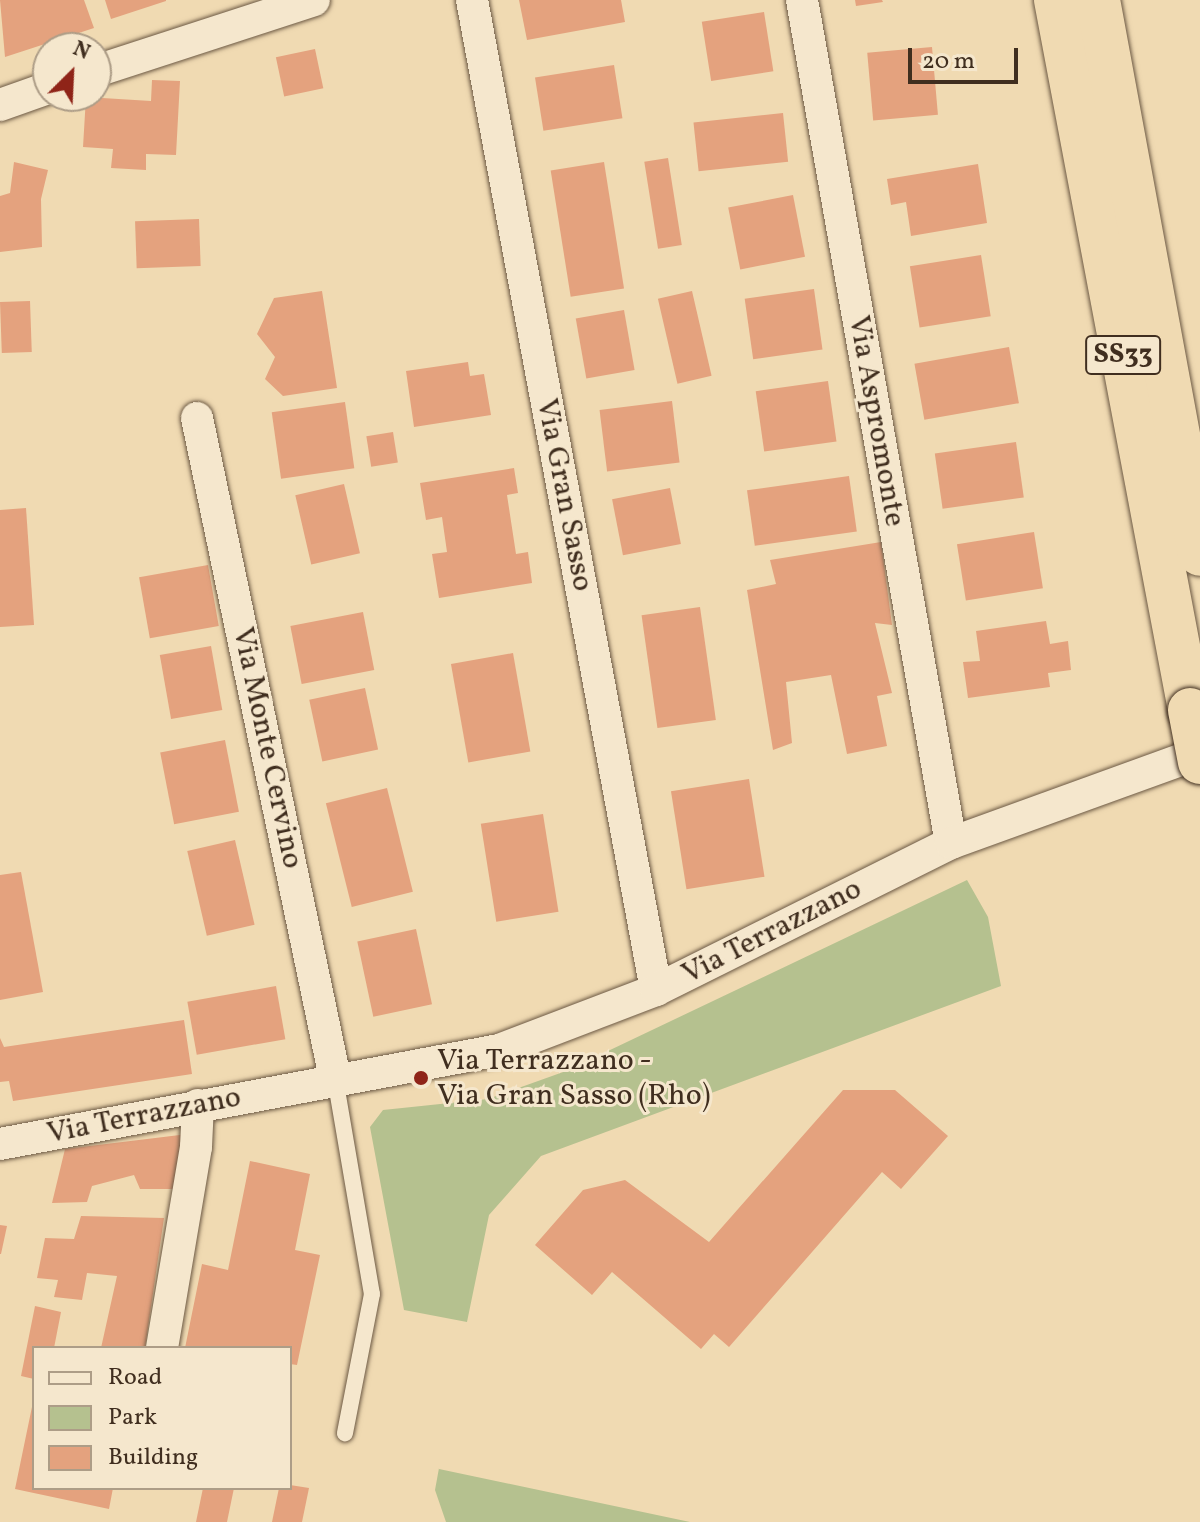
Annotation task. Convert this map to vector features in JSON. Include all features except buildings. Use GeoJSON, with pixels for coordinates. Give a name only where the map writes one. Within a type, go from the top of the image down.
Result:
{"type":"FeatureCollection","features":[{"type":"Feature","properties":{"kind":"highway","name":"SS33"},"geometry":{"type":"LineString","coordinates":[[1056,0],[1200,762]]}},
{"type":"Feature","properties":{"kind":"highway","name":"SS33"},"geometry":{"type":"LineString","coordinates":[[1098,0],[1200,554]]}},
{"type":"Feature","properties":{"kind":"street"},"geometry":{"type":"LineString","coordinates":[[112,65],[258,7],[314,0]]}},
{"type":"Feature","properties":{"kind":"street","name":"Via Gran Sasso"},"geometry":{"type":"LineString","coordinates":[[472,0],[656,990]]}},
{"type":"Feature","properties":{"kind":"street","name":"Via Aspromonte"},"geometry":{"type":"LineString","coordinates":[[802,0],[951,843]]}},
{"type":"Feature","properties":{"kind":"street"},"geometry":{"type":"LineString","coordinates":[[0,105],[32,94]]}},
{"type":"Feature","properties":{"kind":"street","name":"Via Monte Cervino"},"geometry":{"type":"LineString","coordinates":[[197,418],[335,1078]]}},
{"type":"Feature","properties":{"kind":"street","name":"Via Terrazzano"},"geometry":{"type":"LineString","coordinates":[[0,1144],[335,1078],[499,1050],[656,990],[951,843],[1200,753]]}},
{"type":"Feature","properties":{"kind":"street"},"geometry":{"type":"LineString","coordinates":[[162,1346],[196,1147],[198,1105]]}},
{"type":"Feature","properties":{"kind":"lane"},"geometry":{"type":"LineString","coordinates":[[335,1078],[372,1294],[345,1433]]}},
{"type":"Feature","properties":{"kind":"green space"},"geometry":{"type":"Polygon","coordinates":[[[967,880],[988,917],[1001,986],[541,1156],[489,1215],[467,1322],[404,1310],[370,1127],[383,1110],[488,1099],[566,1071],[967,880]]]}},
{"type":"Feature","properties":{"kind":"green space"},"geometry":{"type":"Polygon","coordinates":[[[439,1468],[690,1522],[446,1522],[435,1490],[439,1468]]]}},
{"type":"Feature","properties":{"kind":"place","name":"Via Terrazzano - Via Gran Sasso (Rho)"},"geometry":{"type":"Point","coordinates":[421,1078]}}]}
